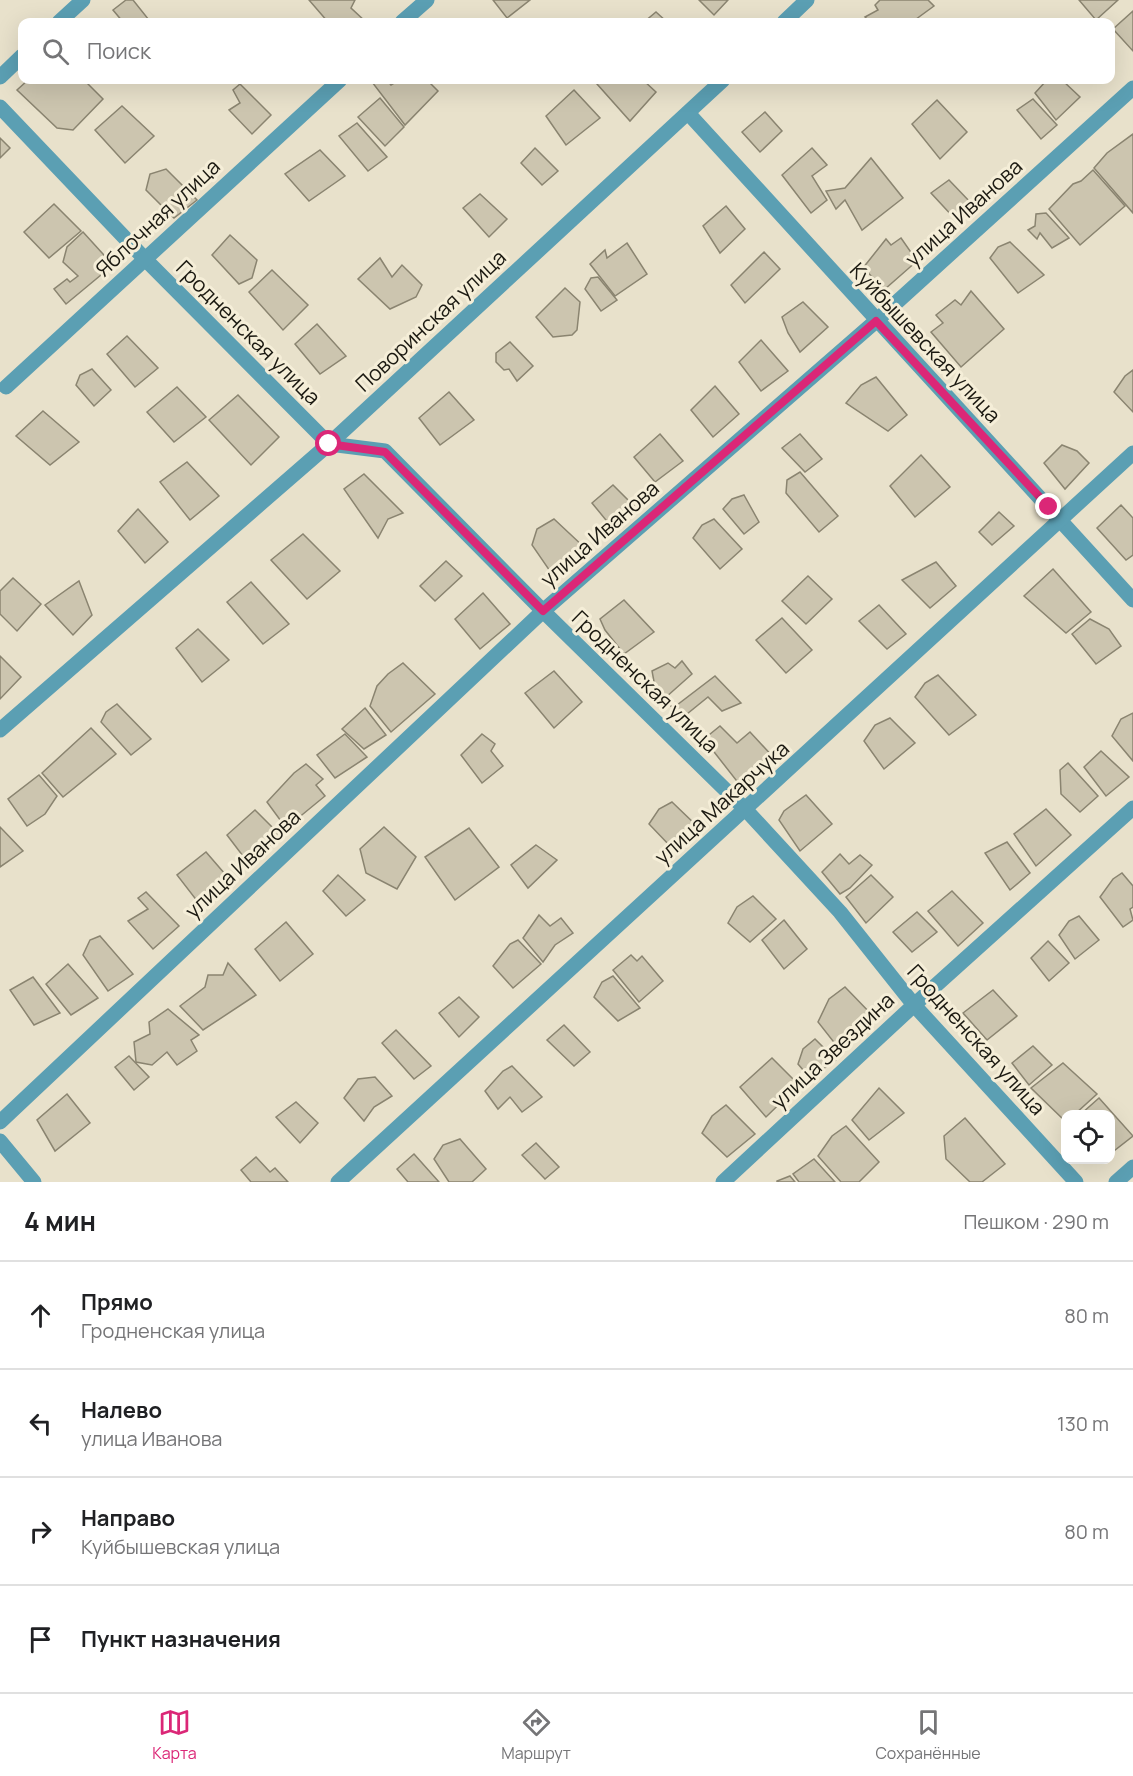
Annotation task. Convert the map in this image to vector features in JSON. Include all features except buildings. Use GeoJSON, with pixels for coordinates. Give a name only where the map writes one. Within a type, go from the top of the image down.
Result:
{"type":"FeatureCollection","features":[{"type":"Feature","properties":{"kind":"street"},"geometry":{"type":"LineString","coordinates":[[63,18],[83,0]]}},
{"type":"Feature","properties":{"kind":"street"},"geometry":{"type":"LineString","coordinates":[[406,18],[426,0]]}},
{"type":"Feature","properties":{"kind":"street"},"geometry":{"type":"LineString","coordinates":[[788,18],[807,0]]}},
{"type":"Feature","properties":{"kind":"street"},"geometry":{"type":"LineString","coordinates":[[0,77],[18,60]]}},
{"type":"Feature","properties":{"kind":"street","name":"Яблочная улица"},"geometry":{"type":"LineString","coordinates":[[6,387],[336,84]]}},
{"type":"Feature","properties":{"kind":"street","name":"Поворинская улица"},"geometry":{"type":"LineString","coordinates":[[2,723],[329,444],[719,84]]}},
{"type":"Feature","properties":{"kind":"street","name":"улица Иванова"},"geometry":{"type":"LineString","coordinates":[[0,1122],[543,611],[876,321],[1133,88]]}},
{"type":"Feature","properties":{"kind":"street","name":"Гродненская улица"},"geometry":{"type":"LineString","coordinates":[[0,107],[144,258],[329,444],[385,452],[746,810],[840,912],[914,1005],[1076,1182]]}},
{"type":"Feature","properties":{"kind":"street","name":"Куйбышевская улица"},"geometry":{"type":"LineString","coordinates":[[688,113],[1133,600]]}},
{"type":"Feature","properties":{"kind":"street","name":"улица Макарчука"},"geometry":{"type":"LineString","coordinates":[[338,1182],[1133,453]]}},
{"type":"Feature","properties":{"kind":"street","name":"улица Звездина"},"geometry":{"type":"LineString","coordinates":[[723,1182],[914,1005],[1133,808]]}},
{"type":"Feature","properties":{"kind":"street"},"geometry":{"type":"LineString","coordinates":[[0,1141],[34,1182]]}},
{"type":"Feature","properties":{"kind":"street"},"geometry":{"type":"LineString","coordinates":[[1116,1182],[1133,1167]]}},
{"type":"Feature","properties":{"kind":"route"},"geometry":{"type":"LineString","coordinates":[[329,444],[385,452],[543,611],[876,321],[1049,507]]}}]}
